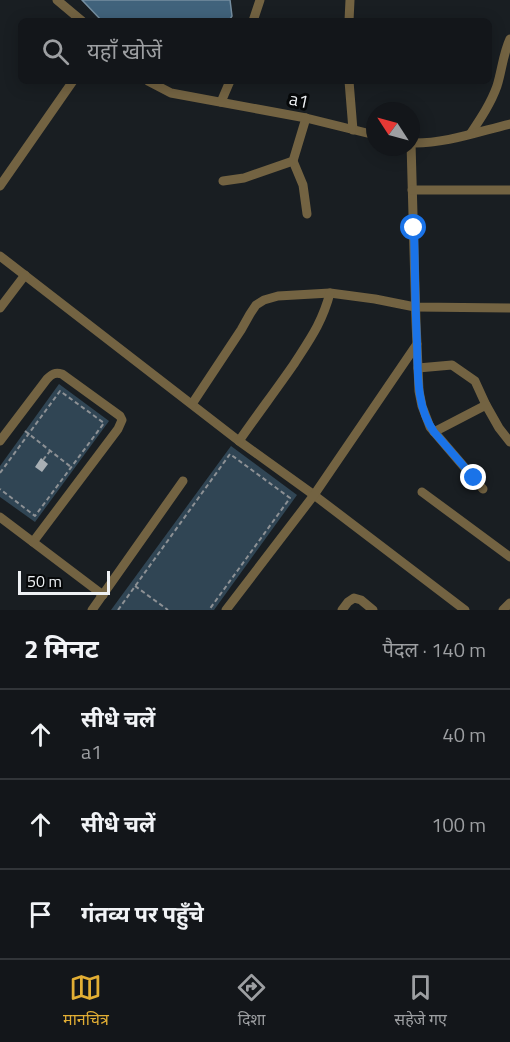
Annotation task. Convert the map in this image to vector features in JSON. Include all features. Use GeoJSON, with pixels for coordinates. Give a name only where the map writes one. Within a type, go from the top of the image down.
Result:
{"type":"FeatureCollection","features":[{"type":"Feature","properties":{"kind":"street"},"geometry":{"type":"LineString","coordinates":[[57,0],[78,18]]}},
{"type":"Feature","properties":{"kind":"street"},"geometry":{"type":"LineString","coordinates":[[254,18],[260,0]]}},
{"type":"Feature","properties":{"kind":"street"},"geometry":{"type":"LineString","coordinates":[[349,18],[350,0]]}},
{"type":"Feature","properties":{"kind":"street"},"geometry":{"type":"LineString","coordinates":[[471,133],[481,119],[497,87],[510,39]]}},
{"type":"Feature","properties":{"kind":"street"},"geometry":{"type":"LineString","coordinates":[[0,186],[71,84]]}},
{"type":"Feature","properties":{"kind":"street","name":"a1"},"geometry":{"type":"LineString","coordinates":[[154,84],[171,93],[306,118],[366,133]]}},
{"type":"Feature","properties":{"kind":"street"},"geometry":{"type":"LineString","coordinates":[[221,102],[229,84]]}},
{"type":"Feature","properties":{"kind":"street"},"geometry":{"type":"LineString","coordinates":[[349,84],[353,130]]}},
{"type":"Feature","properties":{"kind":"street"},"geometry":{"type":"LineString","coordinates":[[306,118],[292,161],[303,185],[307,214]]}},
{"type":"Feature","properties":{"kind":"street"},"geometry":{"type":"LineString","coordinates":[[420,143],[430,144],[510,124]]}},
{"type":"Feature","properties":{"kind":"street"},"geometry":{"type":"LineString","coordinates":[[411,156],[415,307],[422,406],[430,427],[483,489]]}},
{"type":"Feature","properties":{"kind":"street"},"geometry":{"type":"LineString","coordinates":[[223,181],[244,178],[292,161]]}},
{"type":"Feature","properties":{"kind":"street"},"geometry":{"type":"LineString","coordinates":[[412,190],[510,190]]}},
{"type":"Feature","properties":{"kind":"street"},"geometry":{"type":"LineString","coordinates":[[0,256],[239,441],[465,610]]}},
{"type":"Feature","properties":{"kind":"street"},"geometry":{"type":"LineString","coordinates":[[0,308],[25,275]]}},
{"type":"Feature","properties":{"kind":"street"},"geometry":{"type":"LineString","coordinates":[[239,441],[312,336],[325,310],[330,293]]}},
{"type":"Feature","properties":{"kind":"street"},"geometry":{"type":"LineString","coordinates":[[192,404],[256,305],[264,300],[278,296],[330,293],[415,307],[510,308]]}},
{"type":"Feature","properties":{"kind":"street"},"geometry":{"type":"LineString","coordinates":[[226,610],[314,495],[417,344]]}},
{"type":"Feature","properties":{"kind":"street"},"geometry":{"type":"LineString","coordinates":[[418,368],[452,365],[475,381],[499,428],[510,442]]}},
{"type":"Feature","properties":{"kind":"street"},"geometry":{"type":"LineString","coordinates":[[0,441],[51,374],[57,372],[120,416],[122,420],[118,429],[33,542]]}},
{"type":"Feature","properties":{"kind":"street"},"geometry":{"type":"LineString","coordinates":[[434,432],[486,405]]}},
{"type":"Feature","properties":{"kind":"street"},"geometry":{"type":"LineString","coordinates":[[92,610],[183,481]]}},
{"type":"Feature","properties":{"kind":"street"},"geometry":{"type":"LineString","coordinates":[[422,492],[510,557]]}},
{"type":"Feature","properties":{"kind":"street"},"geometry":{"type":"LineString","coordinates":[[0,517],[103,595]]}},
{"type":"Feature","properties":{"kind":"street"},"geometry":{"type":"LineString","coordinates":[[342,610],[354,598],[361,600],[373,610]]}},
{"type":"Feature","properties":{"kind":"street"},"geometry":{"type":"LineString","coordinates":[[503,610],[510,603]]}},
{"type":"Feature","properties":{"kind":"path"},"geometry":{"type":"LineString","coordinates":[[0,473],[60,391],[104,423],[35,516],[0,489]]}},
{"type":"Feature","properties":{"kind":"path"},"geometry":{"type":"LineString","coordinates":[[25,432],[71,467]]}},
{"type":"Feature","properties":{"kind":"path"},"geometry":{"type":"LineString","coordinates":[[43,460],[50,451]]}},
{"type":"Feature","properties":{"kind":"path"},"geometry":{"type":"LineString","coordinates":[[118,610],[230,454],[290,498],[209,610]]}},
{"type":"Feature","properties":{"kind":"path"},"geometry":{"type":"LineString","coordinates":[[135,586],[168,610]]}},
{"type":"Feature","properties":{"kind":"path"},"geometry":{"type":"LineString","coordinates":[[160,610],[163,606]]}},
{"type":"Feature","properties":{"kind":"shaded area"},"geometry":{"type":"Polygon","coordinates":[[[82,0],[230,0],[232,16],[231,18],[99,18],[82,0]]]}},
{"type":"Feature","properties":{"kind":"shaded area"},"geometry":{"type":"Polygon","coordinates":[[[59,384],[109,421],[35,522],[0,497],[0,466],[59,384]]]}},
{"type":"Feature","properties":{"kind":"shaded area"},"geometry":{"type":"Polygon","coordinates":[[[231,446],[297,495],[214,610],[111,610],[231,446]]]}},
{"type":"Feature","properties":{"kind":"building"},"geometry":{"type":"Polygon","coordinates":[[[41,458],[48,464],[42,472],[35,467],[41,458]]]}},
{"type":"Feature","properties":{"kind":"route"},"geometry":{"type":"LineString","coordinates":[[414,228],[419,391],[422,406],[430,427],[474,478]]}}]}
